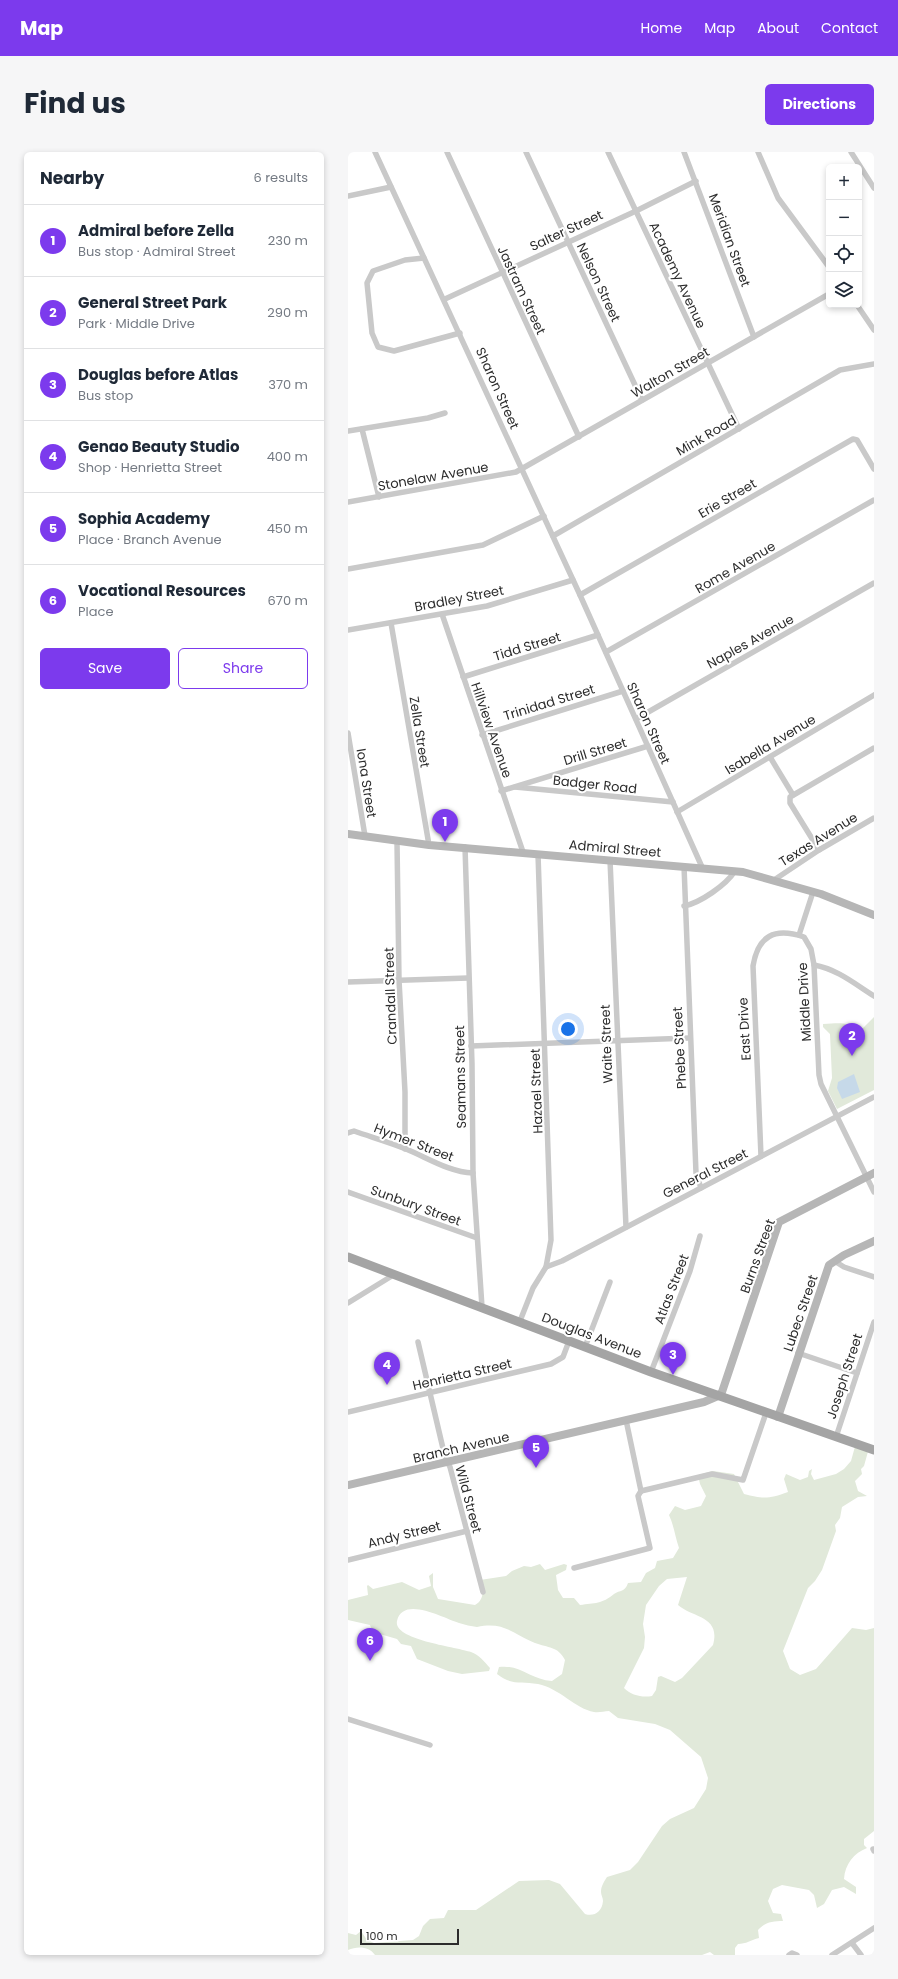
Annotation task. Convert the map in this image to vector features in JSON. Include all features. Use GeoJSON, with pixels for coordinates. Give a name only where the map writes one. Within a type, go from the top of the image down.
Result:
{"type":"FeatureCollection","features":[{"type":"Feature","properties":{"kind":"main road","name":"Admiral Street"},"geometry":{"type":"LineString","coordinates":[[348,834],[397,842],[702,867],[750,873],[813,892],[873,913]]}},
{"type":"Feature","properties":{"kind":"main road","name":"Burns Street"},"geometry":{"type":"LineString","coordinates":[[718,1396],[722,1392],[780,1222],[874,1173]]}},
{"type":"Feature","properties":{"kind":"main road","name":"Lubec Street"},"geometry":{"type":"LineString","coordinates":[[778,1417],[798,1353],[829,1265],[836,1262],[844,1255],[874,1241]]}},
{"type":"Feature","properties":{"kind":"main road","name":"Douglas Avenue"},"geometry":{"type":"LineString","coordinates":[[348,1257],[651,1372],[874,1450]]}},
{"type":"Feature","properties":{"kind":"main road","name":"Branch Avenue"},"geometry":{"type":"LineString","coordinates":[[348,1485],[704,1402],[718,1396]]}},
{"type":"Feature","properties":{"kind":"street","name":"Sharon Street"},"geometry":{"type":"LineString","coordinates":[[375,152],[580,594],[677,812]]}},
{"type":"Feature","properties":{"kind":"street","name":"Jastram Street"},"geometry":{"type":"LineString","coordinates":[[447,152],[579,437]]}},
{"type":"Feature","properties":{"kind":"street","name":"Nelson Street"},"geometry":{"type":"LineString","coordinates":[[526,152],[642,400]]}},
{"type":"Feature","properties":{"kind":"street","name":"Academy Avenue"},"geometry":{"type":"LineString","coordinates":[[608,152],[739,429]]}},
{"type":"Feature","properties":{"kind":"street","name":"Meridian Street"},"geometry":{"type":"LineString","coordinates":[[684,152],[696,180],[754,337]]}},
{"type":"Feature","properties":{"kind":"street"},"geometry":{"type":"LineString","coordinates":[[758,152],[778,198],[826,263]]}},
{"type":"Feature","properties":{"kind":"street"},"geometry":{"type":"LineString","coordinates":[[851,152],[874,188]]}},
{"type":"Feature","properties":{"kind":"street","name":"Salter Street"},"geometry":{"type":"LineString","coordinates":[[444,299],[636,211],[696,180]]}},
{"type":"Feature","properties":{"kind":"street"},"geometry":{"type":"LineString","coordinates":[[348,196],[391,187]]}},
{"type":"Feature","properties":{"kind":"street"},"geometry":{"type":"LineString","coordinates":[[424,258],[405,260],[374,271],[367,283],[372,333],[378,347],[394,351],[460,333]]}},
{"type":"Feature","properties":{"kind":"street","name":"Walton Street"},"geometry":{"type":"LineString","coordinates":[[522,470],[826,296]]}},
{"type":"Feature","properties":{"kind":"street"},"geometry":{"type":"LineString","coordinates":[[859,308],[874,330]]}},
{"type":"Feature","properties":{"kind":"street","name":"Mink Road"},"geometry":{"type":"LineString","coordinates":[[553,536],[840,370],[874,364]]}},
{"type":"Feature","properties":{"kind":"street"},"geometry":{"type":"LineString","coordinates":[[348,431],[428,418],[445,413]]}},
{"type":"Feature","properties":{"kind":"street"},"geometry":{"type":"LineString","coordinates":[[362,429],[379,497]]}},
{"type":"Feature","properties":{"kind":"street","name":"Erie Street"},"geometry":{"type":"LineString","coordinates":[[580,594],[853,439],[857,440],[874,468]]}},
{"type":"Feature","properties":{"kind":"street","name":"Stonelaw Avenue"},"geometry":{"type":"LineString","coordinates":[[348,502],[487,478],[522,470]]}},
{"type":"Feature","properties":{"kind":"street","name":"Rome Avenue"},"geometry":{"type":"LineString","coordinates":[[606,652],[874,500]]}},
{"type":"Feature","properties":{"kind":"street"},"geometry":{"type":"LineString","coordinates":[[348,569],[472,548],[483,545],[544,516]]}},
{"type":"Feature","properties":{"kind":"street","name":"Bradley Street"},"geometry":{"type":"LineString","coordinates":[[348,630],[487,606],[573,580]]}},
{"type":"Feature","properties":{"kind":"street","name":"Naples Avenue"},"geometry":{"type":"LineString","coordinates":[[636,719],[873,586]]}},
{"type":"Feature","properties":{"kind":"street","name":"Hillview Avenue"},"geometry":{"type":"LineString","coordinates":[[442,614],[462,677],[523,852]]}},
{"type":"Feature","properties":{"kind":"street","name":"Zella Street"},"geometry":{"type":"LineString","coordinates":[[391,623],[429,845]]}},
{"type":"Feature","properties":{"kind":"street","name":"Tidd Street"},"geometry":{"type":"LineString","coordinates":[[462,677],[598,635]]}},
{"type":"Feature","properties":{"kind":"street","name":"Trinidad Street"},"geometry":{"type":"LineString","coordinates":[[482,735],[623,691]]}},
{"type":"Feature","properties":{"kind":"street","name":"Isabella Avenue"},"geometry":{"type":"LineString","coordinates":[[677,812],[874,695]]}},
{"type":"Feature","properties":{"kind":"street","name":"Iona Street"},"geometry":{"type":"LineString","coordinates":[[348,733],[365,836]]}},
{"type":"Feature","properties":{"kind":"street","name":"Drill Street"},"geometry":{"type":"LineString","coordinates":[[501,791],[648,746]]}},
{"type":"Feature","properties":{"kind":"street"},"geometry":{"type":"LineString","coordinates":[[819,850],[788,800],[793,795],[874,748]]}},
{"type":"Feature","properties":{"kind":"street"},"geometry":{"type":"LineString","coordinates":[[770,757],[793,795]]}},
{"type":"Feature","properties":{"kind":"street","name":"Badger Road"},"geometry":{"type":"LineString","coordinates":[[515,787],[673,802]]}},
{"type":"Feature","properties":{"kind":"street"},"geometry":{"type":"LineString","coordinates":[[677,812],[702,867]]}},
{"type":"Feature","properties":{"kind":"street","name":"Texas Avenue"},"geometry":{"type":"LineString","coordinates":[[774,880],[819,850],[874,818]]}},
{"type":"Feature","properties":{"kind":"street","name":"Crandall Street"},"geometry":{"type":"LineString","coordinates":[[397,842],[399,980],[405,1092],[405,1148]]}},
{"type":"Feature","properties":{"kind":"street","name":"Seamans Street"},"geometry":{"type":"LineString","coordinates":[[465,847],[473,1173],[482,1307]]}},
{"type":"Feature","properties":{"kind":"street","name":"Hazael Street"},"geometry":{"type":"LineString","coordinates":[[520,1321],[533,1288],[546,1267],[551,1240],[538,854]]}},
{"type":"Feature","properties":{"kind":"street","name":"Waite Street"},"geometry":{"type":"LineString","coordinates":[[610,860],[626,1227]]}},
{"type":"Feature","properties":{"kind":"street","name":"Phebe Street"},"geometry":{"type":"LineString","coordinates":[[684,866],[689,1038],[696,1173],[701,1188]]}},
{"type":"Feature","properties":{"kind":"street"},"geometry":{"type":"LineString","coordinates":[[684,906],[696,903],[725,882],[735,871]]}},
{"type":"Feature","properties":{"kind":"street"},"geometry":{"type":"LineString","coordinates":[[799,935],[813,892]]}},
{"type":"Feature","properties":{"kind":"street","name":"East Drive"},"geometry":{"type":"LineString","coordinates":[[761,1156],[752,976],[754,956],[756,949],[763,941],[774,935],[788,932],[799,935]]}},
{"type":"Feature","properties":{"kind":"street","name":"Middle Drive"},"geometry":{"type":"LineString","coordinates":[[799,935],[804,937],[809,944],[814,965],[819,1075],[825,1094],[874,1192]]}},
{"type":"Feature","properties":{"kind":"street"},"geometry":{"type":"LineString","coordinates":[[814,965],[825,967],[846,977],[874,996]]}},
{"type":"Feature","properties":{"kind":"street"},"geometry":{"type":"LineString","coordinates":[[348,982],[468,978]]}},
{"type":"Feature","properties":{"kind":"street"},"geometry":{"type":"LineString","coordinates":[[471,1046],[689,1038]]}},
{"type":"Feature","properties":{"kind":"street","name":"General Street"},"geometry":{"type":"LineString","coordinates":[[546,1267],[562,1261],[874,1098]]}},
{"type":"Feature","properties":{"kind":"street","name":"Hymer Street"},"geometry":{"type":"LineString","coordinates":[[348,1133],[354,1131],[405,1148],[446,1167],[464,1173],[473,1173]]}},
{"type":"Feature","properties":{"kind":"street","name":"Sunbury Street"},"geometry":{"type":"LineString","coordinates":[[348,1192],[477,1238]]}},
{"type":"Feature","properties":{"kind":"street","name":"Atlas Street"},"geometry":{"type":"LineString","coordinates":[[651,1372],[690,1271],[700,1236]]}},
{"type":"Feature","properties":{"kind":"street"},"geometry":{"type":"LineString","coordinates":[[836,1262],[844,1267],[874,1277]]}},
{"type":"Feature","properties":{"kind":"street"},"geometry":{"type":"LineString","coordinates":[[348,1302],[395,1274]]}},
{"type":"Feature","properties":{"kind":"street"},"geometry":{"type":"LineString","coordinates":[[585,1347],[610,1282]]}},
{"type":"Feature","properties":{"kind":"street","name":"Joseph Street"},"geometry":{"type":"LineString","coordinates":[[836,1437],[874,1322]]}},
{"type":"Feature","properties":{"kind":"street","name":"Henrietta Street"},"geometry":{"type":"LineString","coordinates":[[348,1412],[551,1364],[563,1356],[569,1341]]}},
{"type":"Feature","properties":{"kind":"street","name":"Wild Street"},"geometry":{"type":"LineString","coordinates":[[418,1342],[430,1393],[483,1592]]}},
{"type":"Feature","properties":{"kind":"street"},"geometry":{"type":"LineString","coordinates":[[798,1353],[857,1373]]}},
{"type":"Feature","properties":{"kind":"street"},"geometry":{"type":"LineString","coordinates":[[641,1491],[712,1474],[743,1480],[766,1413]]}},
{"type":"Feature","properties":{"kind":"street"},"geometry":{"type":"LineString","coordinates":[[574,1568],[650,1548],[638,1496],[641,1491],[626,1420]]}},
{"type":"Feature","properties":{"kind":"street","name":"Andy Street"},"geometry":{"type":"LineString","coordinates":[[348,1560],[467,1531]]}},
{"type":"Feature","properties":{"kind":"street"},"geometry":{"type":"LineString","coordinates":[[348,1719],[430,1745]]}},
{"type":"Feature","properties":{"kind":"street"},"geometry":{"type":"LineString","coordinates":[[832,1955],[874,1928]]}},
{"type":"Feature","properties":{"kind":"street"},"geometry":{"type":"LineString","coordinates":[[852,1943],[861,1955]]}},
{"type":"Feature","properties":{"kind":"street"},"geometry":{"type":"LineString","coordinates":[[789,1955],[792,1953],[797,1955]]}},
{"type":"Feature","properties":{"kind":"green space"},"geometry":{"type":"Polygon","coordinates":[[[874,1017],[874,1090],[837,1109],[828,1091],[832,1078],[830,1034],[823,1027],[823,1024],[847,1024],[860,1031],[874,1017]]]}},
{"type":"Feature","properties":{"kind":"green space"},"geometry":{"type":"Polygon","coordinates":[[[856,1443],[869,1448],[864,1466],[861,1469],[862,1474],[855,1481],[858,1491],[867,1496],[858,1497],[842,1507],[840,1518],[835,1525],[836,1531],[822,1570],[815,1581],[808,1588],[783,1651],[790,1669],[800,1675],[816,1669],[852,1628],[866,1630],[874,1628],[874,1831],[864,1839],[864,1845],[867,1848],[854,1856],[846,1869],[844,1879],[856,1887],[856,1894],[844,1887],[832,1890],[824,1904],[817,1908],[814,1895],[809,1890],[782,1885],[773,1889],[768,1901],[773,1913],[781,1914],[783,1921],[763,1925],[758,1930],[759,1938],[746,1943],[738,1944],[735,1948],[735,1955],[714,1955],[710,1952],[702,1955],[375,1955],[366,1948],[355,1948],[348,1950],[348,1933],[356,1935],[361,1931],[367,1940],[374,1943],[413,1940],[419,1936],[423,1926],[430,1919],[444,1918],[448,1910],[476,1910],[519,1881],[549,1880],[560,1884],[585,1914],[591,1915],[597,1913],[602,1905],[603,1900],[601,1890],[607,1877],[630,1870],[638,1862],[662,1826],[670,1819],[694,1808],[706,1789],[708,1778],[701,1757],[670,1730],[655,1724],[618,1718],[609,1711],[596,1712],[587,1710],[546,1686],[532,1683],[512,1682],[497,1674],[499,1667],[506,1667],[519,1670],[538,1678],[552,1681],[562,1674],[565,1660],[559,1652],[552,1648],[535,1643],[501,1627],[477,1627],[459,1623],[416,1609],[407,1610],[401,1613],[397,1621],[398,1628],[405,1633],[428,1642],[474,1653],[490,1668],[489,1671],[462,1674],[448,1671],[417,1659],[411,1646],[401,1644],[397,1639],[373,1632],[370,1625],[348,1620],[348,1600],[368,1595],[368,1585],[373,1589],[402,1582],[419,1590],[431,1586],[429,1576],[433,1573],[433,1587],[438,1599],[475,1605],[482,1597],[480,1580],[506,1576],[512,1571],[524,1566],[531,1567],[540,1564],[545,1570],[564,1564],[567,1565],[566,1570],[556,1575],[558,1590],[563,1598],[574,1598],[580,1605],[606,1600],[624,1589],[628,1583],[641,1582],[646,1573],[655,1568],[657,1561],[673,1558],[679,1548],[669,1515],[675,1506],[685,1510],[701,1506],[706,1496],[700,1484],[698,1475],[713,1471],[734,1474],[744,1494],[766,1498],[788,1492],[784,1479],[786,1474],[800,1480],[808,1477],[809,1471],[812,1469],[811,1474],[814,1480],[836,1474],[844,1469],[851,1461],[856,1443]],[[687,1577],[667,1579],[659,1586],[646,1605],[643,1624],[645,1637],[644,1648],[624,1688],[633,1694],[648,1697],[652,1696],[656,1690],[658,1677],[661,1676],[675,1682],[682,1678],[713,1645],[713,1628],[709,1623],[678,1605],[687,1577]]]}},
{"type":"Feature","properties":{"kind":"water"},"geometry":{"type":"Polygon","coordinates":[[[854,1074],[860,1092],[842,1099],[837,1088],[838,1082],[854,1074]]]}},
{"type":"Feature","properties":{"kind":"place","name":"Admiral before Zella"},"geometry":{"type":"Point","coordinates":[445,842]}},
{"type":"Feature","properties":{"kind":"place","name":"General Street Park"},"geometry":{"type":"Point","coordinates":[852,1056]}},
{"type":"Feature","properties":{"kind":"place","name":"Douglas before Atlas"},"geometry":{"type":"Point","coordinates":[673,1375]}},
{"type":"Feature","properties":{"kind":"place","name":"Genao Beauty Studio"},"geometry":{"type":"Point","coordinates":[387,1385]}},
{"type":"Feature","properties":{"kind":"place","name":"Sophia Academy"},"geometry":{"type":"Point","coordinates":[536,1468]}},
{"type":"Feature","properties":{"kind":"place","name":"Vocational Resources"},"geometry":{"type":"Point","coordinates":[370,1661]}}]}
